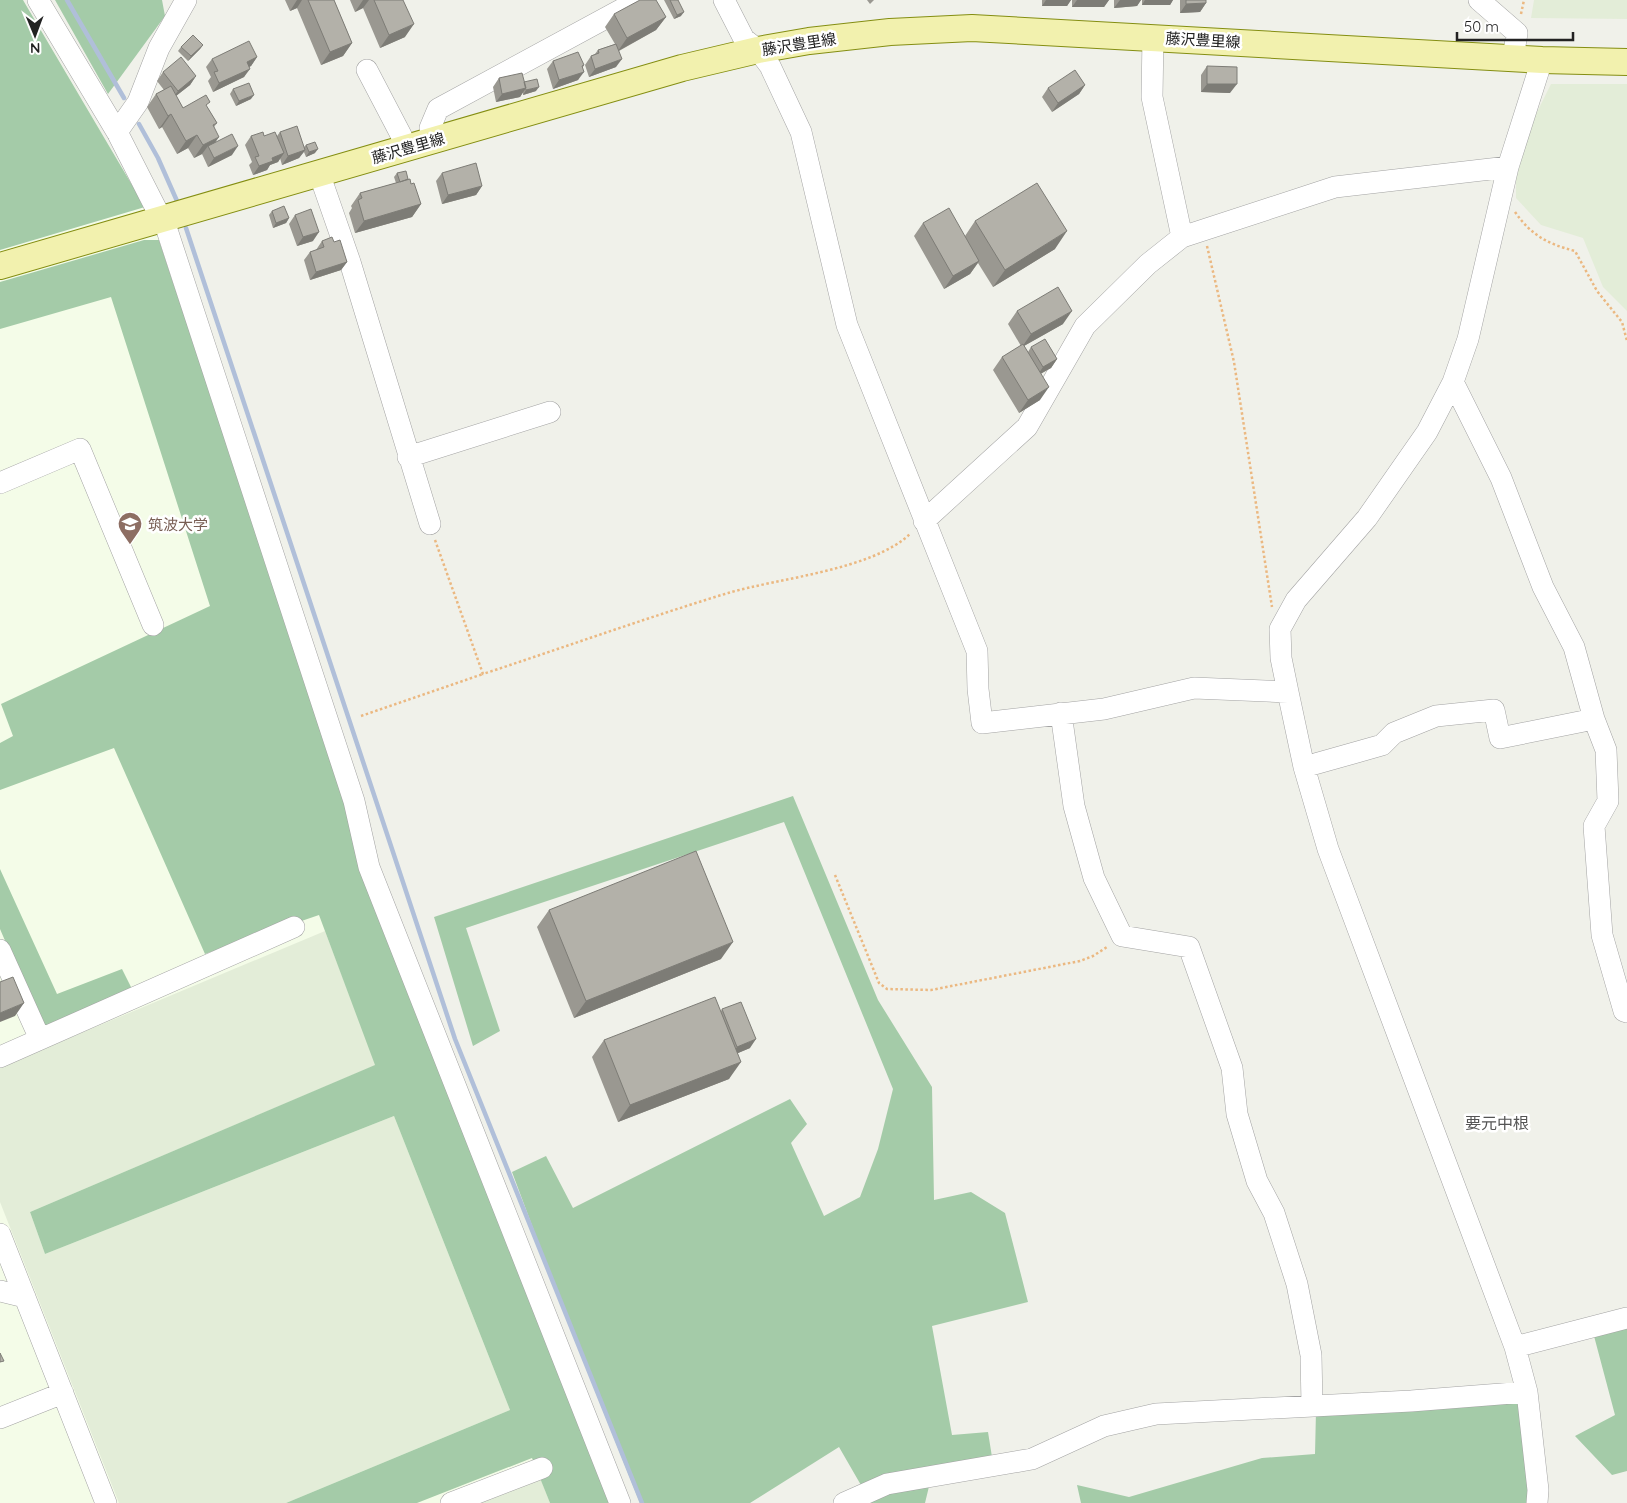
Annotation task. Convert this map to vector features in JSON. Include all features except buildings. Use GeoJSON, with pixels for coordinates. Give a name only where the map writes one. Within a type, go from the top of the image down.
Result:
{"type":"FeatureCollection","features":[{"type":"Feature","properties":{"kind":"main road","name":"藤沢豊里線"},"geometry":{"type":"LineString","coordinates":[[0,266],[664,73],[758,50],[809,41],[890,32],[972,28],[1542,60],[1627,62]]}},
{"type":"Feature","properties":{"kind":"street"},"geometry":{"type":"LineString","coordinates":[[38,0],[117,132],[162,219],[354,801],[369,867],[620,1503]]}},
{"type":"Feature","properties":{"kind":"street"},"geometry":{"type":"LineString","coordinates":[[117,132],[138,102],[159,48],[186,0]]}},
{"type":"Feature","properties":{"kind":"street"},"geometry":{"type":"LineString","coordinates":[[434,140],[430,128],[438,109],[639,0]]}},
{"type":"Feature","properties":{"kind":"street"},"geometry":{"type":"LineString","coordinates":[[724,0],[744,39],[758,50],[770,66],[801,132],[848,325],[977,651],[978,689],[982,723],[1104,709],[1194,688],[1288,692]]}},
{"type":"Feature","properties":{"kind":"street"},"geometry":{"type":"LineString","coordinates":[[1479,0],[1517,33],[1513,58]]}},
{"type":"Feature","properties":{"kind":"street"},"geometry":{"type":"LineString","coordinates":[[1153,37],[1152,97],[1182,237]]}},
{"type":"Feature","properties":{"kind":"street"},"geometry":{"type":"LineString","coordinates":[[1537,1503],[1538,1490],[1526,1392],[1515,1347],[1328,849],[1304,767],[1282,658],[1280,629],[1296,600],[1373,510],[1427,432],[1453,382],[1468,339],[1508,167],[1542,60]]}},
{"type":"Feature","properties":{"kind":"street"},"geometry":{"type":"LineString","coordinates":[[367,70],[401,134],[406,148]]}},
{"type":"Feature","properties":{"kind":"street"},"geometry":{"type":"LineString","coordinates":[[924,521],[1027,427],[1085,326],[1148,264],[1182,237],[1335,187],[1508,167]]}},
{"type":"Feature","properties":{"kind":"street"},"geometry":{"type":"LineString","coordinates":[[319,173],[350,262],[430,524]]}},
{"type":"Feature","properties":{"kind":"street"},"geometry":{"type":"LineString","coordinates":[[1453,382],[1501,478],[1543,587],[1574,647],[1594,719],[1606,750],[1608,801],[1594,826],[1602,935],[1624,1011],[1627,1012]]}},
{"type":"Feature","properties":{"kind":"street"},"geometry":{"type":"LineString","coordinates":[[408,457],[550,412]]}},
{"type":"Feature","properties":{"kind":"street"},"geometry":{"type":"LineString","coordinates":[[0,483],[80,449],[153,625]]}},
{"type":"Feature","properties":{"kind":"street"},"geometry":{"type":"LineString","coordinates":[[1304,767],[1382,745],[1394,733],[1436,716],[1494,710],[1500,738],[1594,719]]}},
{"type":"Feature","properties":{"kind":"street"},"geometry":{"type":"LineString","coordinates":[[1062,713],[1074,806],[1094,878],[1122,936],[1189,947],[1232,1068],[1237,1114],[1257,1181],[1274,1213],[1297,1284],[1311,1355],[1312,1405]]}},
{"type":"Feature","properties":{"kind":"street"},"geometry":{"type":"LineString","coordinates":[[0,1057],[294,926]]}},
{"type":"Feature","properties":{"kind":"street"},"geometry":{"type":"LineString","coordinates":[[0,950],[40,1039]]}},
{"type":"Feature","properties":{"kind":"street"},"geometry":{"type":"LineString","coordinates":[[0,1234],[106,1503]]}},
{"type":"Feature","properties":{"kind":"street"},"geometry":{"type":"LineString","coordinates":[[0,1291],[25,1297]]}},
{"type":"Feature","properties":{"kind":"street"},"geometry":{"type":"LineString","coordinates":[[1515,1347],[1627,1318]]}},
{"type":"Feature","properties":{"kind":"street"},"geometry":{"type":"LineString","coordinates":[[844,1503],[887,1484],[1032,1459],[1104,1426],[1156,1414],[1526,1392]]}},
{"type":"Feature","properties":{"kind":"street"},"geometry":{"type":"LineString","coordinates":[[0,1418],[63,1393]]}},
{"type":"Feature","properties":{"kind":"street"},"geometry":{"type":"LineString","coordinates":[[451,1503],[542,1468]]}},
{"type":"Feature","properties":{"kind":"path"},"geometry":{"type":"LineString","coordinates":[[1503,195],[1524,224],[1549,244],[1575,251],[1597,290],[1622,322],[1627,341]]}},
{"type":"Feature","properties":{"kind":"path"},"geometry":{"type":"LineString","coordinates":[[1203,230],[1234,362],[1272,609],[1286,619]]}},
{"type":"Feature","properties":{"kind":"path"},"geometry":{"type":"LineString","coordinates":[[361,716],[730,593],[828,570],[880,554],[902,542],[924,521]]}},
{"type":"Feature","properties":{"kind":"path"},"geometry":{"type":"LineString","coordinates":[[430,524],[483,674]]}},
{"type":"Feature","properties":{"kind":"path"},"geometry":{"type":"LineString","coordinates":[[835,875],[879,983],[888,989],[931,990],[1080,961],[1094,956],[1122,936]]}},
{"type":"Feature","properties":{"kind":"shaded area","name":"筑波大学"},"geometry":{"type":"Polygon","coordinates":[[[0,0],[23,0],[145,207],[159,240],[346,804],[611,1503],[0,1503],[0,0]]]}},
{"type":"Feature","properties":{"kind":"shaded area"},"geometry":{"type":"Polygon","coordinates":[[[1534,0],[1627,0],[1627,19],[1531,18],[1534,0]]]}},
{"type":"Feature","properties":{"kind":"shaded area"},"geometry":{"type":"Polygon","coordinates":[[[1551,84],[1627,84],[1627,311],[1603,287],[1583,238],[1541,225],[1516,198],[1516,179],[1530,126],[1551,84]]]}},
{"type":"Feature","properties":{"kind":"shaded area"},"geometry":{"type":"Polygon","coordinates":[[[325,931],[376,1065],[30,1212],[45,1254],[394,1116],[510,1410],[286,1503],[119,1503],[0,1202],[0,1067],[325,931]]]}},
{"type":"Feature","properties":{"kind":"shaded area"},"geometry":{"type":"Polygon","coordinates":[[[540,1477],[550,1503],[471,1503],[540,1477]]]}},
{"type":"Feature","properties":{"kind":"green space"},"geometry":{"type":"Polygon","coordinates":[[[0,0],[23,0],[145,207],[0,250],[0,0]]]}},
{"type":"Feature","properties":{"kind":"green space"},"geometry":{"type":"Polygon","coordinates":[[[55,0],[162,0],[165,16],[108,94],[55,0]]]}},
{"type":"Feature","properties":{"kind":"green space"},"geometry":{"type":"Polygon","coordinates":[[[144,240],[159,240],[346,804],[611,1503],[550,1503],[532,1458],[417,1503],[286,1503],[510,1410],[394,1116],[45,1254],[30,1212],[375,1065],[319,915],[205,954],[114,748],[0,790],[0,743],[13,736],[1,704],[210,606],[111,297],[0,329],[0,282],[144,240]]]}},
{"type":"Feature","properties":{"kind":"green space"},"geometry":{"type":"Polygon","coordinates":[[[793,796],[878,1000],[932,1087],[934,1200],[971,1192],[1005,1213],[1028,1302],[932,1326],[952,1435],[988,1432],[992,1457],[933,1470],[925,1503],[868,1503],[869,1499],[839,1447],[750,1503],[640,1503],[576,1343],[512,1172],[546,1156],[573,1208],[790,1099],[807,1124],[791,1143],[824,1216],[860,1197],[878,1149],[893,1089],[784,822],[466,928],[500,1031],[473,1046],[434,917],[793,796]]]}},
{"type":"Feature","properties":{"kind":"green space"},"geometry":{"type":"Polygon","coordinates":[[[0,869],[57,994],[122,969],[132,989],[43,1029],[0,929],[0,869]]]}},
{"type":"Feature","properties":{"kind":"green space"},"geometry":{"type":"Polygon","coordinates":[[[1627,1328],[1627,1471],[1612,1475],[1575,1436],[1615,1415],[1594,1336],[1627,1328]]]}},
{"type":"Feature","properties":{"kind":"green space"},"geometry":{"type":"Polygon","coordinates":[[[1514,1399],[1521,1406],[1530,1503],[1081,1503],[1077,1485],[1129,1497],[1262,1458],[1315,1454],[1316,1411],[1514,1399]]]}},
{"type":"Feature","properties":{"kind":"waterway"},"geometry":{"type":"LineString","coordinates":[[67,0],[124,98]]}},
{"type":"Feature","properties":{"kind":"waterway"},"geometry":{"type":"LineString","coordinates":[[139,124],[158,158],[177,201]]}},
{"type":"Feature","properties":{"kind":"waterway"},"geometry":{"type":"LineString","coordinates":[[186,228],[455,1039],[642,1503]]}},
{"type":"Feature","properties":{"kind":"place","name":"筑波大学"},"geometry":{"type":"Point","coordinates":[130,545]}},
{"type":"Feature","properties":{"kind":"district","name":"要元中根"},"geometry":{"type":"Point","coordinates":[1497,1123]}}]}
